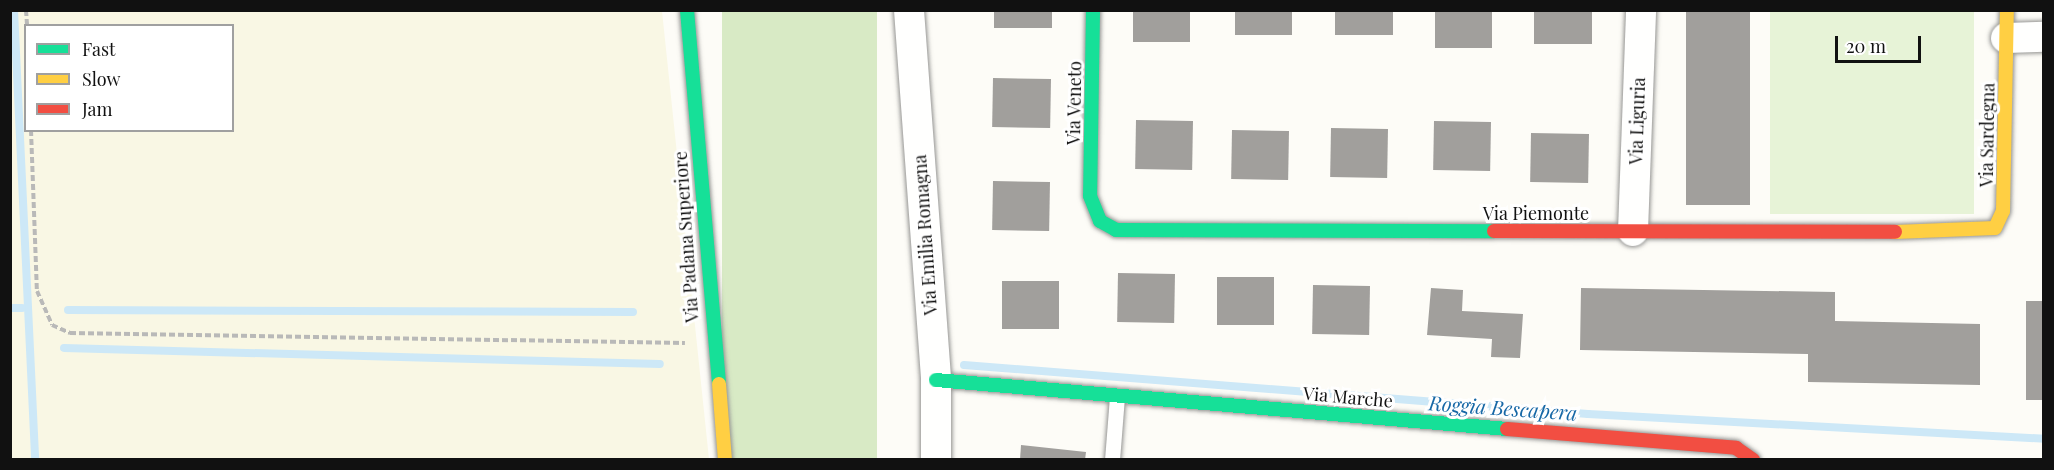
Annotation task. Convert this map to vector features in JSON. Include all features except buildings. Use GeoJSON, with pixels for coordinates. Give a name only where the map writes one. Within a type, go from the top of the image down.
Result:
{"type":"FeatureCollection","features":[{"type":"Feature","properties":{"kind":"street","name":"Via Padana Superiore"},"geometry":{"type":"LineString","coordinates":[[687,10],[712,343],[725,459]]}},
{"type":"Feature","properties":{"kind":"street","name":"Via Emilia Romagna"},"geometry":{"type":"LineString","coordinates":[[909,10],[936,380],[936,459]]}},
{"type":"Feature","properties":{"kind":"street","name":"Via Veneto"},"geometry":{"type":"LineString","coordinates":[[1090,195],[1093,10]]}},
{"type":"Feature","properties":{"kind":"street","name":"Via Liguria"},"geometry":{"type":"LineString","coordinates":[[1633,231],[1641,10]]}},
{"type":"Feature","properties":{"kind":"street"},"geometry":{"type":"LineString","coordinates":[[2007,24],[2043,37]]}},
{"type":"Feature","properties":{"kind":"street","name":"Via Sardegna"},"geometry":{"type":"LineString","coordinates":[[1999,223],[2007,24]]}},
{"type":"Feature","properties":{"kind":"street","name":"Via Piemonte"},"geometry":{"type":"LineString","coordinates":[[1090,195],[1100,221],[1123,231],[1981,232],[1999,223]]}},
{"type":"Feature","properties":{"kind":"street","name":"Via Marche"},"geometry":{"type":"LineString","coordinates":[[936,380],[1736,447],[1753,459]]}},
{"type":"Feature","properties":{"kind":"lane"},"geometry":{"type":"LineString","coordinates":[[1112,459],[1117,396]]}},
{"type":"Feature","properties":{"kind":"lane"},"geometry":{"type":"LineString","coordinates":[[1624,459],[1626,438]]}},
{"type":"Feature","properties":{"kind":"path"},"geometry":{"type":"LineString","coordinates":[[31,132],[37,291],[52,326],[70,333],[712,343]]}},
{"type":"Feature","properties":{"kind":"shaded area"},"geometry":{"type":"Polygon","coordinates":[[[10,11],[662,11],[709,459],[11,459],[10,11]]]}},
{"type":"Feature","properties":{"kind":"green space"},"geometry":{"type":"Polygon","coordinates":[[[722,11],[877,11],[877,460],[722,460],[722,11]]]}},
{"type":"Feature","properties":{"kind":"green space"},"geometry":{"type":"Polygon","coordinates":[[[1770,11],[1974,11],[1974,214],[1770,214],[1770,11]]]}},
{"type":"Feature","properties":{"kind":"waterway"},"geometry":{"type":"LineString","coordinates":[[14,10],[35,460]]}},
{"type":"Feature","properties":{"kind":"waterway"},"geometry":{"type":"LineString","coordinates":[[10,308],[22,308]]}},
{"type":"Feature","properties":{"kind":"waterway"},"geometry":{"type":"LineString","coordinates":[[68,310],[633,312]]}},
{"type":"Feature","properties":{"kind":"waterway"},"geometry":{"type":"LineString","coordinates":[[64,348],[660,364]]}},
{"type":"Feature","properties":{"kind":"waterway","name":"Roggia Bescapera"},"geometry":{"type":"LineString","coordinates":[[964,365],[1588,414],[2044,439]]}},
{"type":"Feature","properties":{"kind":"traffic: fast"},"geometry":{"type":"LineString","coordinates":[[687,10],[719,384]]}},
{"type":"Feature","properties":{"kind":"traffic: fast"},"geometry":{"type":"LineString","coordinates":[[1093,10],[1090,196],[1100,221],[1116,230],[1494,231]]}},
{"type":"Feature","properties":{"kind":"traffic: fast"},"geometry":{"type":"LineString","coordinates":[[936,380],[1507,429]]}},
{"type":"Feature","properties":{"kind":"traffic: slow"},"geometry":{"type":"LineString","coordinates":[[1895,232],[1995,228],[2003,211],[2007,10]]}},
{"type":"Feature","properties":{"kind":"traffic: slow"},"geometry":{"type":"LineString","coordinates":[[719,384],[725,460]]}},
{"type":"Feature","properties":{"kind":"traffic: jam"},"geometry":{"type":"LineString","coordinates":[[1494,231],[1895,232]]}},
{"type":"Feature","properties":{"kind":"traffic: jam"},"geometry":{"type":"LineString","coordinates":[[1507,429],[1736,448],[1753,460]]}}]}
